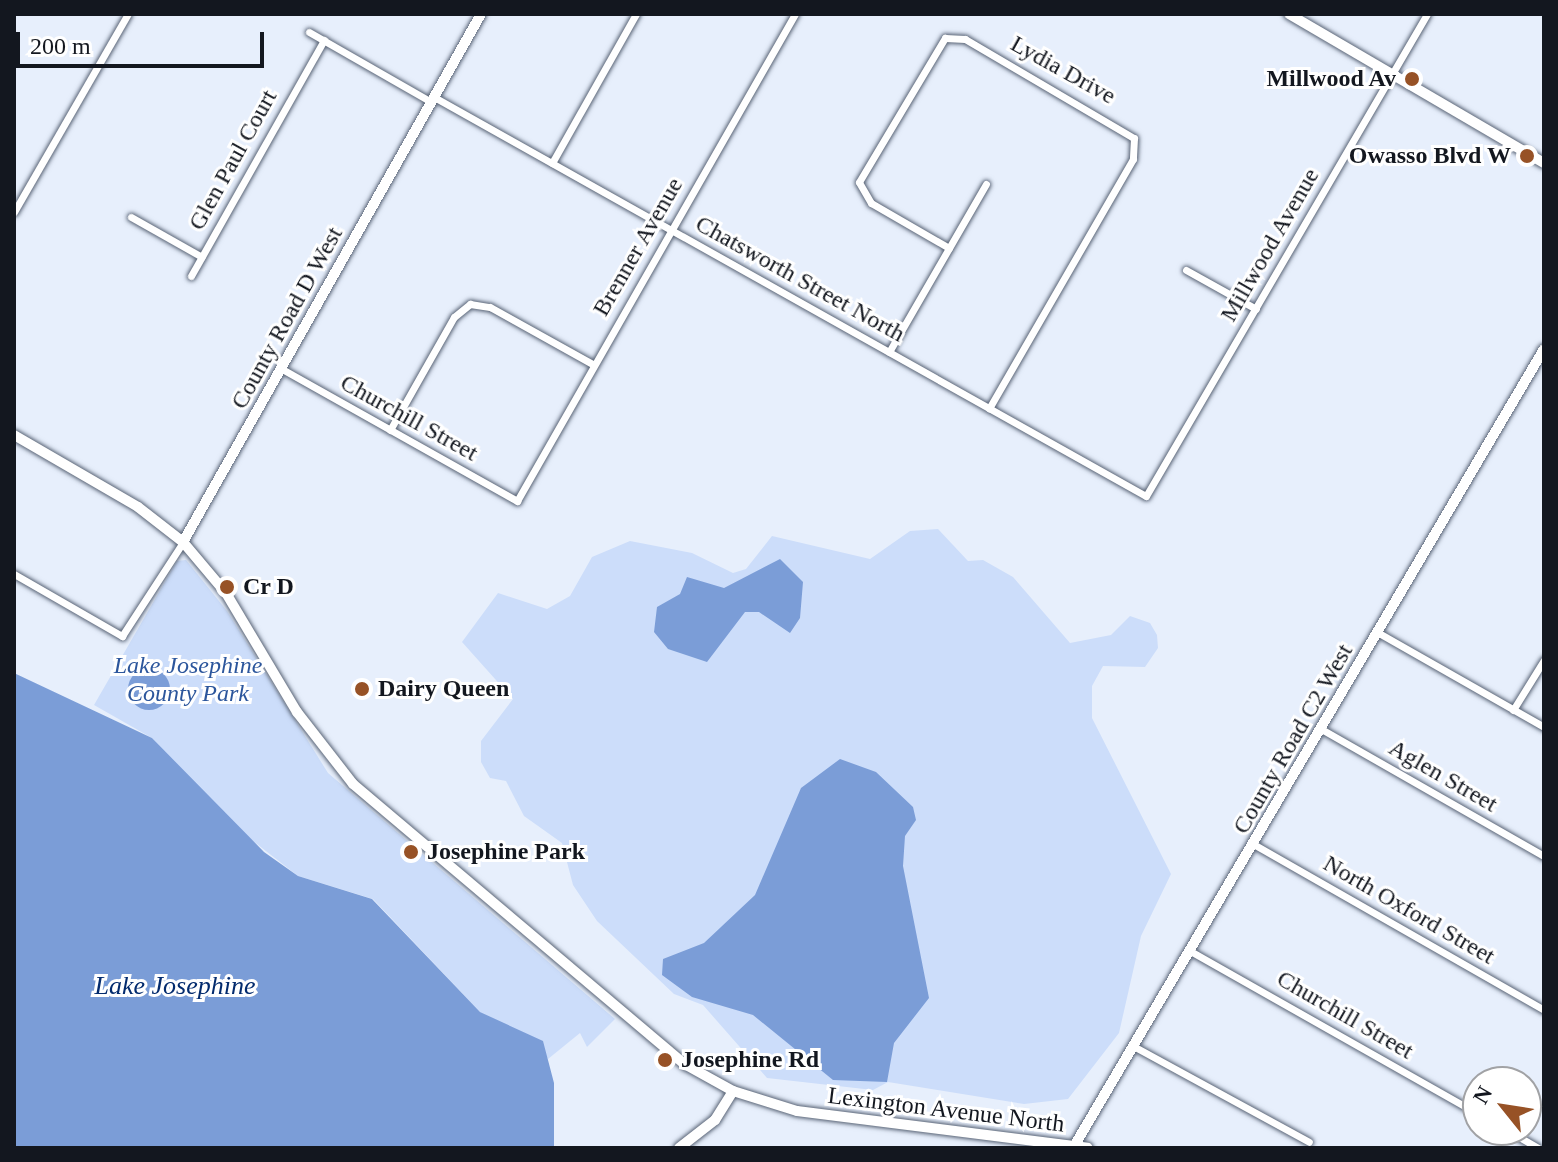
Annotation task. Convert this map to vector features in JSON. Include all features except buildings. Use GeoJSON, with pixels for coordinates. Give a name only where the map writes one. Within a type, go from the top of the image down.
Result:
{"type":"FeatureCollection","features":[{"type":"Feature","properties":{"kind":"street"},"geometry":{"type":"LineString","coordinates":[[14,212],[128,14]]}},
{"type":"Feature","properties":{"kind":"street","name":"County Road D West"},"geometry":{"type":"LineString","coordinates":[[14,574],[122,636],[183,542],[481,14]]}},
{"type":"Feature","properties":{"kind":"street"},"geometry":{"type":"LineString","coordinates":[[552,163],[636,14]]}},
{"type":"Feature","properties":{"kind":"street","name":"Brenner Avenue"},"geometry":{"type":"LineString","coordinates":[[517,501],[795,14]]}},
{"type":"Feature","properties":{"kind":"street"},"geometry":{"type":"LineString","coordinates":[[1289,14],[1544,163]]}},
{"type":"Feature","properties":{"kind":"street","name":"Millwood Avenue"},"geometry":{"type":"LineString","coordinates":[[1146,496],[1427,14]]}},
{"type":"Feature","properties":{"kind":"street","name":"Chatsworth Street North"},"geometry":{"type":"LineString","coordinates":[[309,32],[552,163],[1146,496]]}},
{"type":"Feature","properties":{"kind":"street","name":"Lydia Drive"},"geometry":{"type":"LineString","coordinates":[[949,248],[871,203],[859,182],[945,38],[963,37],[1134,138],[1133,159],[989,408]]}},
{"type":"Feature","properties":{"kind":"street","name":"Glen Paul Court"},"geometry":{"type":"LineString","coordinates":[[191,276],[324,40]]}},
{"type":"Feature","properties":{"kind":"street"},"geometry":{"type":"LineString","coordinates":[[889,352],[986,184]]}},
{"type":"Feature","properties":{"kind":"street","name":"Glen Paul Court"},"geometry":{"type":"LineString","coordinates":[[131,217],[202,257]]}},
{"type":"Feature","properties":{"kind":"street"},"geometry":{"type":"LineString","coordinates":[[1186,270],[1256,309]]}},
{"type":"Feature","properties":{"kind":"street"},"geometry":{"type":"LineString","coordinates":[[390,430],[454,317],[470,304],[490,307],[594,365]]}},
{"type":"Feature","properties":{"kind":"street","name":"County Road C2 West"},"geometry":{"type":"LineString","coordinates":[[1074,1147],[1323,730],[1377,632],[1544,349]]}},
{"type":"Feature","properties":{"kind":"street","name":"Churchill Street"},"geometry":{"type":"LineString","coordinates":[[282,369],[517,501]]}},
{"type":"Feature","properties":{"kind":"street","name":"Lexington Avenue North"},"geometry":{"type":"LineString","coordinates":[[14,435],[126,499],[183,542],[231,600],[307,726],[364,796],[664,1050],[733,1091],[820,1115],[1088,1148]]}},
{"type":"Feature","properties":{"kind":"street"},"geometry":{"type":"LineString","coordinates":[[1377,632],[1544,727]]}},
{"type":"Feature","properties":{"kind":"street"},"geometry":{"type":"LineString","coordinates":[[1513,710],[1544,660]]}},
{"type":"Feature","properties":{"kind":"street","name":"Aglen Street"},"geometry":{"type":"LineString","coordinates":[[1323,730],[1544,856]]}},
{"type":"Feature","properties":{"kind":"street","name":"North Oxford Street"},"geometry":{"type":"LineString","coordinates":[[1255,845],[1544,1010]]}},
{"type":"Feature","properties":{"kind":"street","name":"Churchill Street"},"geometry":{"type":"LineString","coordinates":[[1192,952],[1462,1105]]}},
{"type":"Feature","properties":{"kind":"street"},"geometry":{"type":"LineString","coordinates":[[1135,1047],[1309,1142]]}},
{"type":"Feature","properties":{"kind":"street"},"geometry":{"type":"LineString","coordinates":[[679,1148],[715,1120],[733,1091]]}},
{"type":"Feature","properties":{"kind":"green space"},"geometry":{"type":"Polygon","coordinates":[[[938,529],[968,561],[983,560],[1013,577],[1070,643],[1111,635],[1130,616],[1150,623],[1157,635],[1158,648],[1145,667],[1103,666],[1092,686],[1092,718],[1171,874],[1141,936],[1119,1033],[1068,1099],[1024,1104],[888,1082],[873,1090],[767,1078],[703,1005],[674,994],[597,921],[573,885],[562,843],[524,816],[506,781],[490,778],[481,762],[481,741],[513,699],[462,642],[498,593],[547,609],[570,596],[592,557],[630,541],[692,553],[733,573],[746,569],[772,536],[870,559],[910,531],[938,529]]]}},
{"type":"Feature","properties":{"kind":"green space","name":"Lake Josephine County Park"},"geometry":{"type":"Polygon","coordinates":[[[186,560],[227,611],[328,773],[615,1019],[587,1047],[580,1033],[548,1059],[539,1043],[480,1012],[373,899],[298,876],[226,820],[152,738],[94,705],[177,561],[186,560]]]}},
{"type":"Feature","properties":{"kind":"water"},"geometry":{"type":"Polygon","coordinates":[[[780,559],[803,582],[800,618],[790,633],[759,612],[745,612],[707,662],[668,649],[654,632],[657,607],[680,594],[687,577],[724,588],[780,559]]]}},
{"type":"Feature","properties":{"kind":"water"},"geometry":{"type":"Polygon","coordinates":[[[149,668],[164,674],[170,689],[164,704],[149,710],[134,704],[128,689],[134,674],[149,668]]]}},
{"type":"Feature","properties":{"kind":"water","name":"Lake Josephine"},"geometry":{"type":"Polygon","coordinates":[[[14,673],[152,738],[264,852],[298,876],[372,899],[480,1012],[543,1041],[554,1083],[554,1148],[14,1148],[14,673]]]}},
{"type":"Feature","properties":{"kind":"water"},"geometry":{"type":"Polygon","coordinates":[[[840,759],[876,772],[913,807],[916,820],[905,836],[903,866],[929,998],[894,1043],[887,1082],[833,1080],[753,1015],[692,997],[662,975],[663,959],[704,943],[755,895],[801,788],[840,759]]]}},
{"type":"Feature","properties":{"kind":"place","name":"Millwood Av"},"geometry":{"type":"Point","coordinates":[1412,79]}},
{"type":"Feature","properties":{"kind":"place","name":"Owasso Blvd W"},"geometry":{"type":"Point","coordinates":[1527,156]}},
{"type":"Feature","properties":{"kind":"place","name":"Cr D"},"geometry":{"type":"Point","coordinates":[227,587]}},
{"type":"Feature","properties":{"kind":"place","name":"Dairy Queen"},"geometry":{"type":"Point","coordinates":[362,689]}},
{"type":"Feature","properties":{"kind":"place","name":"Josephine Park"},"geometry":{"type":"Point","coordinates":[411,852]}},
{"type":"Feature","properties":{"kind":"place","name":"Josephine Rd"},"geometry":{"type":"Point","coordinates":[665,1060]}}]}
